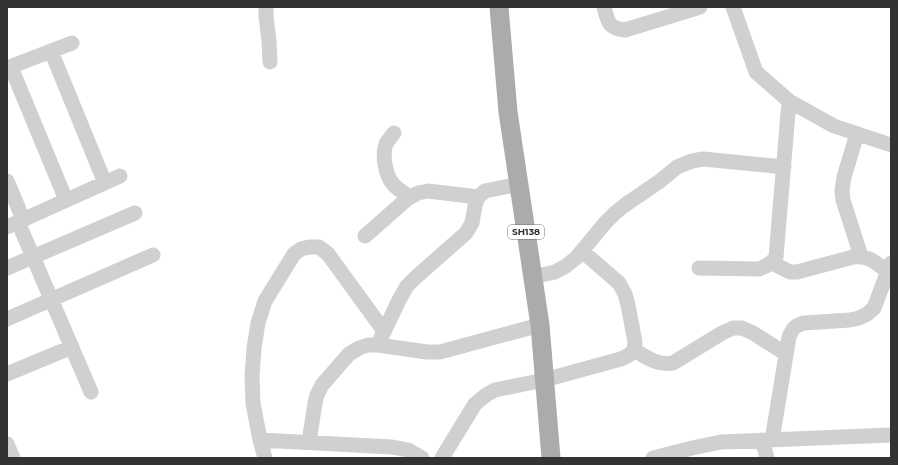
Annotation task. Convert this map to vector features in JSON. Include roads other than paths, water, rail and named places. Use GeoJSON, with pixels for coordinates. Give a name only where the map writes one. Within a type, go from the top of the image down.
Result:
{"type":"FeatureCollection","features":[{"type":"Feature","properties":{"kind":"main road","name":"SH138"},"geometry":{"type":"LineString","coordinates":[[499,7],[508,112],[540,325],[551,458]]}},
{"type":"Feature","properties":{"kind":"street"},"geometry":{"type":"LineString","coordinates":[[266,7],[270,62]]}},
{"type":"Feature","properties":{"kind":"street"},"geometry":{"type":"LineString","coordinates":[[604,7],[608,22],[614,27],[625,30],[700,7]]}},
{"type":"Feature","properties":{"kind":"street"},"geometry":{"type":"LineString","coordinates":[[733,7],[756,72],[789,101],[834,126],[891,145]]}},
{"type":"Feature","properties":{"kind":"street"},"geometry":{"type":"LineString","coordinates":[[66,200],[9,67],[72,43]]}},
{"type":"Feature","properties":{"kind":"street"},"geometry":{"type":"LineString","coordinates":[[52,51],[105,183]]}},
{"type":"Feature","properties":{"kind":"street"},"geometry":{"type":"LineString","coordinates":[[699,268],[760,269],[772,263],[776,257],[789,101]]}},
{"type":"Feature","properties":{"kind":"street"},"geometry":{"type":"LineString","coordinates":[[394,133],[387,142],[384,150],[387,172],[389,179],[393,184],[410,197]]}},
{"type":"Feature","properties":{"kind":"street"},"geometry":{"type":"LineString","coordinates":[[857,134],[844,177],[842,190],[843,200],[861,256]]}},
{"type":"Feature","properties":{"kind":"street"},"geometry":{"type":"LineString","coordinates":[[532,277],[555,272],[566,266],[576,258],[615,213],[677,167],[692,161],[703,159],[784,167]]}},
{"type":"Feature","properties":{"kind":"street"},"geometry":{"type":"LineString","coordinates":[[16,223],[120,176]]}},
{"type":"Feature","properties":{"kind":"street"},"geometry":{"type":"LineString","coordinates":[[7,181],[16,223],[91,392]]}},
{"type":"Feature","properties":{"kind":"street"},"geometry":{"type":"LineString","coordinates":[[378,345],[407,286],[466,233],[472,223],[478,198],[485,191],[519,184]]}},
{"type":"Feature","properties":{"kind":"street"},"geometry":{"type":"LineString","coordinates":[[365,236],[407,199],[418,193],[428,191],[478,198]]}},
{"type":"Feature","properties":{"kind":"street"},"geometry":{"type":"LineString","coordinates":[[7,268],[135,213]]}},
{"type":"Feature","properties":{"kind":"street"},"geometry":{"type":"LineString","coordinates":[[265,458],[253,403],[252,376],[254,348],[258,323],[265,301],[294,254],[301,249],[319,247],[328,254],[384,331]]}},
{"type":"Feature","properties":{"kind":"street"},"geometry":{"type":"LineString","coordinates":[[442,458],[475,404],[486,395],[495,390],[544,380],[621,360],[634,350],[635,342],[625,294],[619,283],[582,251]]}},
{"type":"Feature","properties":{"kind":"street"},"geometry":{"type":"LineString","coordinates":[[7,319],[153,255]]}},
{"type":"Feature","properties":{"kind":"street"},"geometry":{"type":"LineString","coordinates":[[767,458],[767,440],[792,329],[804,323],[850,320],[867,314],[874,308],[889,268],[861,256],[797,272],[790,272],[772,263]]}},
{"type":"Feature","properties":{"kind":"street"},"geometry":{"type":"LineString","coordinates":[[309,442],[315,403],[322,385],[349,354],[359,348],[368,345],[378,345],[427,352],[440,352],[540,325]]}},
{"type":"Feature","properties":{"kind":"street"},"geometry":{"type":"LineString","coordinates":[[634,350],[659,363],[673,363],[722,333],[733,328],[742,328],[753,333],[786,354]]}},
{"type":"Feature","properties":{"kind":"street"},"geometry":{"type":"LineString","coordinates":[[7,374],[72,347]]}},
{"type":"Feature","properties":{"kind":"street"},"geometry":{"type":"LineString","coordinates":[[653,458],[721,442],[891,435]]}},
{"type":"Feature","properties":{"kind":"street"},"geometry":{"type":"LineString","coordinates":[[260,440],[392,447],[408,450],[422,458]]}},
{"type":"Feature","properties":{"kind":"street"},"geometry":{"type":"LineString","coordinates":[[7,444],[13,458]]}}]}
